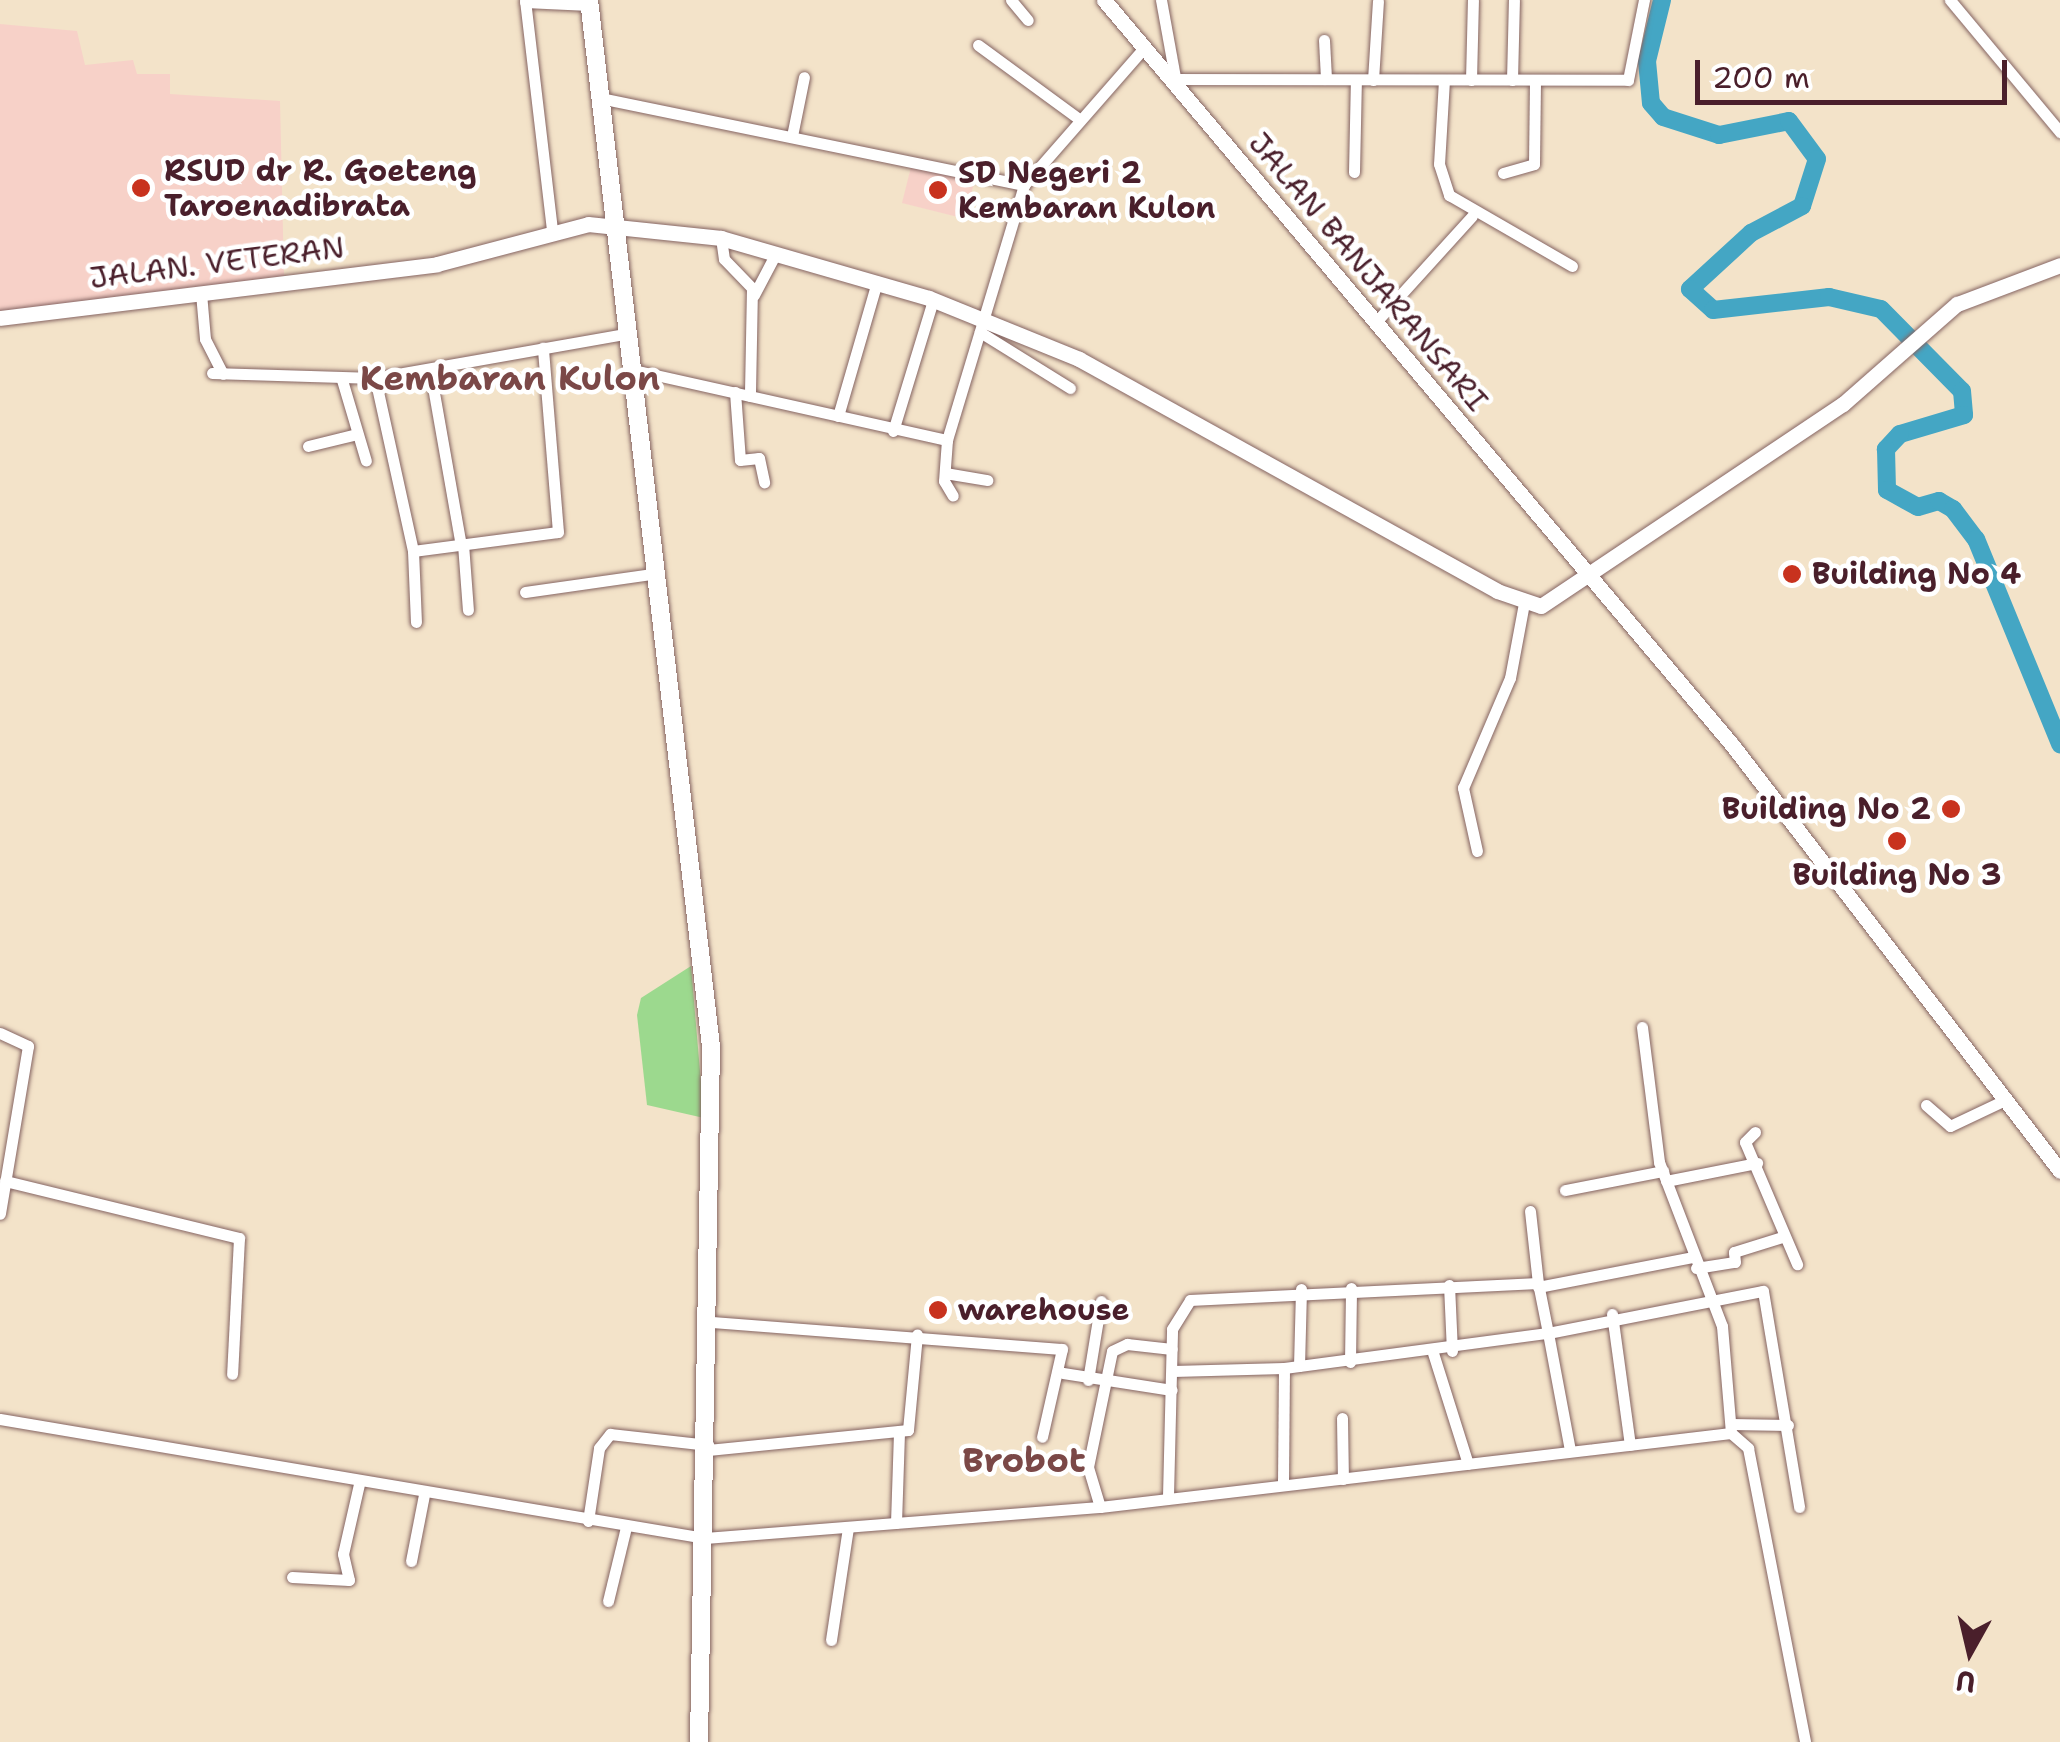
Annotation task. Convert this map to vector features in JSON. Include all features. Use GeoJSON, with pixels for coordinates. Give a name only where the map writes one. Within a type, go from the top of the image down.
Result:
{"type":"FeatureCollection","features":[{"type":"Feature","properties":{"kind":"main road"},"geometry":{"type":"LineString","coordinates":[[589,3],[711,1047],[711,1322],[699,1742]]}},
{"type":"Feature","properties":{"kind":"street"},"geometry":{"type":"LineString","coordinates":[[1012,0],[1028,20]]}},
{"type":"Feature","properties":{"kind":"street","name":"JALAN BANJARANSARI"},"geometry":{"type":"LineString","coordinates":[[1104,0],[1733,746],[2003,1102],[2060,1171]]}},
{"type":"Feature","properties":{"kind":"street"},"geometry":{"type":"LineString","coordinates":[[1162,0],[1173,78],[1535,81],[1631,78],[1644,0]]}},
{"type":"Feature","properties":{"kind":"street"},"geometry":{"type":"LineString","coordinates":[[1471,80],[1474,0]]}},
{"type":"Feature","properties":{"kind":"street"},"geometry":{"type":"LineString","coordinates":[[1512,80],[1514,0]]}},
{"type":"Feature","properties":{"kind":"street"},"geometry":{"type":"LineString","coordinates":[[1950,0],[2060,132]]}},
{"type":"Feature","properties":{"kind":"street"},"geometry":{"type":"LineString","coordinates":[[552,230],[525,1],[589,3]]}},
{"type":"Feature","properties":{"kind":"street"},"geometry":{"type":"LineString","coordinates":[[1373,80],[1378,1]]}},
{"type":"Feature","properties":{"kind":"street"},"geometry":{"type":"LineString","coordinates":[[1324,40],[1326,79]]}},
{"type":"Feature","properties":{"kind":"street"},"geometry":{"type":"LineString","coordinates":[[978,45],[1079,120]]}},
{"type":"Feature","properties":{"kind":"street"},"geometry":{"type":"LineString","coordinates":[[954,496],[945,473],[947,440],[1024,185],[1144,48]]}},
{"type":"Feature","properties":{"kind":"street"},"geometry":{"type":"LineString","coordinates":[[792,136],[804,76]]}},
{"type":"Feature","properties":{"kind":"street"},"geometry":{"type":"LineString","coordinates":[[1354,172],[1356,80]]}},
{"type":"Feature","properties":{"kind":"street"},"geometry":{"type":"LineString","coordinates":[[1444,80],[1440,176],[1472,216],[1572,266]]}},
{"type":"Feature","properties":{"kind":"street"},"geometry":{"type":"LineString","coordinates":[[1503,173],[1534,166],[1535,81]]}},
{"type":"Feature","properties":{"kind":"street"},"geometry":{"type":"LineString","coordinates":[[600,98],[1024,185]]}},
{"type":"Feature","properties":{"kind":"street"},"geometry":{"type":"LineString","coordinates":[[1375,323],[1472,216]]}},
{"type":"Feature","properties":{"kind":"street","name":"JALAN. VETERAN"},"geometry":{"type":"LineString","coordinates":[[0,318],[437,264],[552,230],[614,228],[721,238],[933,300],[1200,422],[1524,603]]}},
{"type":"Feature","properties":{"kind":"street"},"geometry":{"type":"LineString","coordinates":[[721,238],[724,259],[753,296]]}},
{"type":"Feature","properties":{"kind":"street"},"geometry":{"type":"LineString","coordinates":[[750,396],[753,296],[774,255]]}},
{"type":"Feature","properties":{"kind":"street"},"geometry":{"type":"LineString","coordinates":[[1477,851],[1463,788],[1510,678],[1524,603],[1550,604],[1590,578],[1913,344],[1974,295],[2060,264]]}},
{"type":"Feature","properties":{"kind":"street"},"geometry":{"type":"LineString","coordinates":[[838,416],[877,282]]}},
{"type":"Feature","properties":{"kind":"street"},"geometry":{"type":"LineString","coordinates":[[201,293],[205,339],[218,373],[342,380],[374,378],[625,334]]}},
{"type":"Feature","properties":{"kind":"street"},"geometry":{"type":"LineString","coordinates":[[893,431],[933,300]]}},
{"type":"Feature","properties":{"kind":"street"},"geometry":{"type":"LineString","coordinates":[[982,325],[1070,388]]}},
{"type":"Feature","properties":{"kind":"street"},"geometry":{"type":"LineString","coordinates":[[413,551],[562,529],[543,348]]}},
{"type":"Feature","properties":{"kind":"street"},"geometry":{"type":"LineString","coordinates":[[629,369],[947,440]]}},
{"type":"Feature","properties":{"kind":"street"},"geometry":{"type":"LineString","coordinates":[[430,370],[462,544],[468,610]]}},
{"type":"Feature","properties":{"kind":"street"},"geometry":{"type":"LineString","coordinates":[[374,378],[413,551],[416,622]]}},
{"type":"Feature","properties":{"kind":"street"},"geometry":{"type":"LineString","coordinates":[[342,380],[366,461]]}},
{"type":"Feature","properties":{"kind":"street"},"geometry":{"type":"LineString","coordinates":[[735,392],[740,460],[759,458],[764,482]]}},
{"type":"Feature","properties":{"kind":"street"},"geometry":{"type":"LineString","coordinates":[[308,446],[357,434]]}},
{"type":"Feature","properties":{"kind":"street"},"geometry":{"type":"LineString","coordinates":[[945,473],[987,480]]}},
{"type":"Feature","properties":{"kind":"street"},"geometry":{"type":"LineString","coordinates":[[525,592],[658,572]]}},
{"type":"Feature","properties":{"kind":"street"},"geometry":{"type":"LineString","coordinates":[[1642,1027],[1664,1176],[1694,1263],[1714,1299],[1731,1428],[1748,1448],[1805,1742]]}},
{"type":"Feature","properties":{"kind":"street"},"geometry":{"type":"LineString","coordinates":[[0,1033],[28,1046],[0,1214]]}},
{"type":"Feature","properties":{"kind":"street"},"geometry":{"type":"LineString","coordinates":[[1926,1106],[1950,1126],[2003,1102]]}},
{"type":"Feature","properties":{"kind":"street"},"geometry":{"type":"LineString","coordinates":[[1756,1132],[1744,1140],[1796,1264]]}},
{"type":"Feature","properties":{"kind":"street"},"geometry":{"type":"LineString","coordinates":[[1565,1190],[1757,1164]]}},
{"type":"Feature","properties":{"kind":"street"},"geometry":{"type":"LineString","coordinates":[[5,1181],[239,1238],[232,1374]]}},
{"type":"Feature","properties":{"kind":"street"},"geometry":{"type":"LineString","coordinates":[[1530,1211],[1538,1285],[1570,1452]]}},
{"type":"Feature","properties":{"kind":"street"},"geometry":{"type":"LineString","coordinates":[[1168,1496],[1174,1318],[1190,1300],[1302,1289],[1538,1285],[1694,1263],[1735,1262],[1734,1252],[1785,1236]]}},
{"type":"Feature","properties":{"kind":"street"},"geometry":{"type":"LineString","coordinates":[[1449,1285],[1452,1351]]}},
{"type":"Feature","properties":{"kind":"street"},"geometry":{"type":"LineString","coordinates":[[1350,1362],[1352,1288]]}},
{"type":"Feature","properties":{"kind":"street"},"geometry":{"type":"LineString","coordinates":[[1299,1366],[1302,1289]]}},
{"type":"Feature","properties":{"kind":"street"},"geometry":{"type":"LineString","coordinates":[[1173,1371],[1284,1368],[1452,1351],[1548,1332],[1612,1314],[1765,1294],[1799,1507]]}},
{"type":"Feature","properties":{"kind":"street"},"geometry":{"type":"LineString","coordinates":[[1088,1380],[1101,1302]]}},
{"type":"Feature","properties":{"kind":"street"},"geometry":{"type":"LineString","coordinates":[[1612,1314],[1630,1445]]}},
{"type":"Feature","properties":{"kind":"street"},"geometry":{"type":"LineString","coordinates":[[711,1322],[917,1334],[1062,1349],[1063,1373],[1042,1437]]}},
{"type":"Feature","properties":{"kind":"street"},"geometry":{"type":"LineString","coordinates":[[588,1521],[600,1448],[610,1434],[708,1447],[899,1431],[914,1422],[917,1334]]}},
{"type":"Feature","properties":{"kind":"street"},"geometry":{"type":"LineString","coordinates":[[1100,1508],[1088,1467],[1102,1383],[1120,1344],[1172,1350]]}},
{"type":"Feature","properties":{"kind":"street"},"geometry":{"type":"LineString","coordinates":[[1432,1353],[1468,1464]]}},
{"type":"Feature","properties":{"kind":"street"},"geometry":{"type":"LineString","coordinates":[[1283,1482],[1284,1368]]}},
{"type":"Feature","properties":{"kind":"street"},"geometry":{"type":"LineString","coordinates":[[1063,1373],[1102,1383],[1172,1390]]}},
{"type":"Feature","properties":{"kind":"street"},"geometry":{"type":"LineString","coordinates":[[1342,1418],[1343,1479]]}},
{"type":"Feature","properties":{"kind":"street"},"geometry":{"type":"LineString","coordinates":[[0,1419],[424,1495],[704,1538],[1100,1508],[1168,1496],[1343,1479],[1630,1445],[1731,1428],[1788,1424]]}},
{"type":"Feature","properties":{"kind":"street"},"geometry":{"type":"LineString","coordinates":[[896,1523],[899,1431]]}},
{"type":"Feature","properties":{"kind":"street"},"geometry":{"type":"LineString","coordinates":[[292,1576],[349,1580],[343,1554],[359,1484]]}},
{"type":"Feature","properties":{"kind":"street"},"geometry":{"type":"LineString","coordinates":[[411,1561],[424,1495]]}},
{"type":"Feature","properties":{"kind":"street"},"geometry":{"type":"LineString","coordinates":[[608,1601],[626,1527]]}},
{"type":"Feature","properties":{"kind":"street"},"geometry":{"type":"LineString","coordinates":[[832,1640],[848,1527]]}},
{"type":"Feature","properties":{"kind":"shaded area","name":"RSUD dr R. Goeteng Taroenadibrata"},"geometry":{"type":"Polygon","coordinates":[[[0,24],[77,31],[85,65],[133,60],[137,74],[170,74],[170,94],[280,101],[284,276],[0,312],[0,24]]]}},
{"type":"Feature","properties":{"kind":"shaded area","name":"SD Negeri 2 Kembaran Kulon"},"geometry":{"type":"Polygon","coordinates":[[[912,163],[975,177],[966,219],[902,203],[912,163]]]}},
{"type":"Feature","properties":{"kind":"green space"},"geometry":{"type":"Polygon","coordinates":[[[691,966],[704,1118],[647,1105],[637,1015],[641,998],[691,966]]]}},
{"type":"Feature","properties":{"kind":"waterway"},"geometry":{"type":"LineString","coordinates":[[1662,0],[1647,61],[1651,103],[1663,117],[1719,135],[1789,121],[1817,159],[1802,206],[1751,233],[1690,289],[1713,310],[1829,297],[1881,309],[1962,391],[1964,415],[1900,434],[1886,449],[1887,490],[1918,507],[1939,501],[1953,509],[1976,539],[2060,744]]}},
{"type":"Feature","properties":{"kind":"place","name":"RSUD dr R. Goeteng Taroenadibrata"},"geometry":{"type":"Point","coordinates":[141,188]}},
{"type":"Feature","properties":{"kind":"place","name":"SD Negeri 2 Kembaran Kulon"},"geometry":{"type":"Point","coordinates":[938,190]}},
{"type":"Feature","properties":{"kind":"place","name":"Building No 4"},"geometry":{"type":"Point","coordinates":[1792,574]}},
{"type":"Feature","properties":{"kind":"place","name":"Building No 2"},"geometry":{"type":"Point","coordinates":[1951,809]}},
{"type":"Feature","properties":{"kind":"place","name":"Building No 3"},"geometry":{"type":"Point","coordinates":[1897,841]}},
{"type":"Feature","properties":{"kind":"place","name":"warehouse"},"geometry":{"type":"Point","coordinates":[938,1310]}},
{"type":"Feature","properties":{"kind":"district","name":"Kembaran Kulon"},"geometry":{"type":"Point","coordinates":[510,378]}},
{"type":"Feature","properties":{"kind":"district","name":"Brobot"},"geometry":{"type":"Point","coordinates":[1024,1460]}}]}
